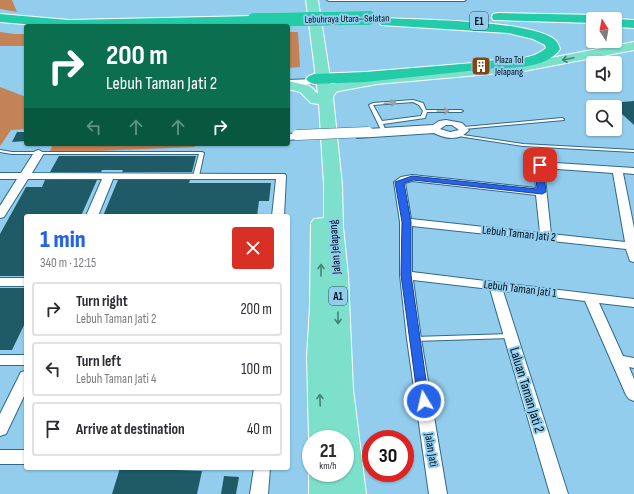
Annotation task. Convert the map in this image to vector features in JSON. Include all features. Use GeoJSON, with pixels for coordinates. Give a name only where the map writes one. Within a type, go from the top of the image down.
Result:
{"type":"FeatureCollection","features":[{"type":"Feature","properties":{"kind":"highway","name":"Lebuhraya Utara–Selatan"},"geometry":{"type":"LineString","coordinates":[[0,18],[69,24],[254,23],[502,17],[586,19]]}},
{"type":"Feature","properties":{"kind":"highway","name":"Lebuhraya Utara–Selatan"},"geometry":{"type":"LineString","coordinates":[[367,20],[386,22],[508,21],[586,23]]}},
{"type":"Feature","properties":{"kind":"highway"},"geometry":{"type":"LineString","coordinates":[[622,20],[634,20]]}},
{"type":"Feature","properties":{"kind":"highway"},"geometry":{"type":"LineString","coordinates":[[0,22],[24,24]]}},
{"type":"Feature","properties":{"kind":"highway"},"geometry":{"type":"LineString","coordinates":[[386,22],[508,29],[538,36],[551,43],[553,49],[550,53],[537,59],[488,65]]}},
{"type":"Feature","properties":{"kind":"highway","name":"Lebuhraya Utara–Selatan"},"geometry":{"type":"LineString","coordinates":[[237,24],[254,23]]}},
{"type":"Feature","properties":{"kind":"highway"},"geometry":{"type":"LineString","coordinates":[[622,23],[634,24]]}},
{"type":"Feature","properties":{"kind":"highway"},"geometry":{"type":"LineString","coordinates":[[319,82],[334,75],[350,78],[473,67]]}},
{"type":"Feature","properties":{"kind":"main road","name":"Jalan Jelapang"},"geometry":{"type":"LineString","coordinates":[[306,0],[333,185],[333,227],[338,275],[340,389],[352,494]]}},
{"type":"Feature","properties":{"kind":"main road","name":"Jalan Jelapang"},"geometry":{"type":"LineString","coordinates":[[312,0],[319,82],[321,142],[321,306],[319,357],[322,430]]}},
{"type":"Feature","properties":{"kind":"main road"},"geometry":{"type":"LineString","coordinates":[[290,78],[308,73],[331,89],[376,80],[524,67],[634,46]]}},
{"type":"Feature","properties":{"kind":"main road"},"geometry":{"type":"LineString","coordinates":[[290,85],[305,89],[319,82]]}},
{"type":"Feature","properties":{"kind":"main road"},"geometry":{"type":"LineString","coordinates":[[323,482],[323,494]]}},
{"type":"Feature","properties":{"kind":"street"},"geometry":{"type":"LineString","coordinates":[[291,135],[368,132],[382,127],[436,129],[446,135],[461,132]]}},
{"type":"Feature","properties":{"kind":"street"},"geometry":{"type":"LineString","coordinates":[[291,135],[335,136],[436,129]]}},
{"type":"Feature","properties":{"kind":"street"},"geometry":{"type":"LineString","coordinates":[[0,215],[39,154]]}},
{"type":"Feature","properties":{"kind":"street"},"geometry":{"type":"LineString","coordinates":[[546,238],[540,165],[545,164],[634,171]]}},
{"type":"Feature","properties":{"kind":"street"},"geometry":{"type":"LineString","coordinates":[[617,169],[633,252]]}},
{"type":"Feature","properties":{"kind":"street"},"geometry":{"type":"LineString","coordinates":[[0,176],[281,176],[278,214]]}},
{"type":"Feature","properties":{"kind":"street"},"geometry":{"type":"LineString","coordinates":[[93,214],[109,176]]}},
{"type":"Feature","properties":{"kind":"street","name":"Jalan Jati"},"geometry":{"type":"LineString","coordinates":[[438,494],[414,339],[406,275],[406,222],[399,182],[412,178],[542,192]]}},
{"type":"Feature","properties":{"kind":"street","name":"Lebuh Taman Jati 2"},"geometry":{"type":"LineString","coordinates":[[406,222],[546,238],[633,252]]}},
{"type":"Feature","properties":{"kind":"street","name":"Lebuh Taman Jati 1"},"geometry":{"type":"LineString","coordinates":[[406,275],[634,303]]}},
{"type":"Feature","properties":{"kind":"street"},"geometry":{"type":"LineString","coordinates":[[0,282],[24,282]]}},
{"type":"Feature","properties":{"kind":"street","name":"Laluan Taman Jati 2"},"geometry":{"type":"LineString","coordinates":[[495,286],[559,494]]}},
{"type":"Feature","properties":{"kind":"street"},"geometry":{"type":"LineString","coordinates":[[590,298],[634,395]]}},
{"type":"Feature","properties":{"kind":"street"},"geometry":{"type":"LineString","coordinates":[[0,360],[24,360]]}},
{"type":"Feature","properties":{"kind":"street"},"geometry":{"type":"LineString","coordinates":[[618,360],[634,363]]}},
{"type":"Feature","properties":{"kind":"street"},"geometry":{"type":"LineString","coordinates":[[0,430],[24,380]]}},
{"type":"Feature","properties":{"kind":"street"},"geometry":{"type":"LineString","coordinates":[[0,457],[24,457]]}},
{"type":"Feature","properties":{"kind":"street"},"geometry":{"type":"LineString","coordinates":[[260,494],[262,470]]}},
{"type":"Feature","properties":{"kind":"lane"},"geometry":{"type":"LineString","coordinates":[[329,0],[464,0]]}},
{"type":"Feature","properties":{"kind":"lane"},"geometry":{"type":"LineString","coordinates":[[414,101],[421,104],[425,111],[423,118],[382,127],[371,105],[373,104],[414,101]]}},
{"type":"Feature","properties":{"kind":"lane"},"geometry":{"type":"LineString","coordinates":[[425,111],[461,111]]}},
{"type":"Feature","properties":{"kind":"lane"},"geometry":{"type":"LineString","coordinates":[[461,132],[562,119]]}},
{"type":"Feature","properties":{"kind":"lane"},"geometry":{"type":"LineString","coordinates":[[461,132],[523,145],[634,151]]}},
{"type":"Feature","properties":{"kind":"lane"},"geometry":{"type":"LineString","coordinates":[[0,152],[39,154],[202,153],[196,176]]}},
{"type":"Feature","properties":{"kind":"lane"},"geometry":{"type":"LineString","coordinates":[[414,339],[510,336]]}},
{"type":"Feature","properties":{"kind":"shaded area"},"geometry":{"type":"Polygon","coordinates":[[[0,0],[12,0],[17,12],[0,9],[0,0]]]}},
{"type":"Feature","properties":{"kind":"shaded area"},"geometry":{"type":"Polygon","coordinates":[[[0,32],[24,34],[24,46],[0,46],[0,32]]]}},
{"type":"Feature","properties":{"kind":"shaded area"},"geometry":{"type":"Polygon","coordinates":[[[290,32],[298,32],[300,67],[290,68],[290,32]]]}},
{"type":"Feature","properties":{"kind":"shaded area"},"geometry":{"type":"Polygon","coordinates":[[[0,87],[24,96],[24,129],[11,130],[0,146],[0,87]]]}},
{"type":"Feature","properties":{"kind":"shaded area"},"geometry":{"type":"Polygon","coordinates":[[[52,146],[195,146],[195,147],[49,153],[52,146]]]}},
{"type":"Feature","properties":{"kind":"building"},"geometry":{"type":"Polygon","coordinates":[[[634,101],[634,125],[622,114],[622,102],[634,101]]]}},
{"type":"Feature","properties":{"kind":"building"},"geometry":{"type":"Polygon","coordinates":[[[17,132],[24,132],[24,141],[12,142],[17,132]]]}},
{"type":"Feature","properties":{"kind":"building"},"geometry":{"type":"Polygon","coordinates":[[[59,156],[196,156],[192,172],[122,172],[123,170],[102,170],[101,172],[50,172],[59,156]]]}},
{"type":"Feature","properties":{"kind":"building"},"geometry":{"type":"Polygon","coordinates":[[[45,180],[97,180],[82,214],[24,214],[24,276],[0,276],[0,234],[26,187],[42,187],[45,180]]]}},
{"type":"Feature","properties":{"kind":"building"},"geometry":{"type":"Polygon","coordinates":[[[118,180],[190,180],[189,183],[271,183],[269,201],[259,201],[257,214],[104,214],[118,180]]]}},
{"type":"Feature","properties":{"kind":"building"},"geometry":{"type":"Polygon","coordinates":[[[0,288],[24,288],[24,325],[12,350],[0,350],[0,288]]]}},
{"type":"Feature","properties":{"kind":"building"},"geometry":{"type":"Polygon","coordinates":[[[119,470],[202,471],[197,494],[112,494],[119,470]]]}},
{"type":"Feature","properties":{"kind":"building"},"geometry":{"type":"Polygon","coordinates":[[[224,476],[239,477],[236,494],[221,494],[224,476]]]}},
{"type":"Feature","properties":{"kind":"place","name":"Plaza Tol Jelapang"},"geometry":{"type":"Point","coordinates":[481,66]}},
{"type":"Feature","properties":{"kind":"route"},"geometry":{"type":"LineString","coordinates":[[424,401],[406,275],[406,222],[399,182],[412,178],[542,192],[540,165]]}}]}
